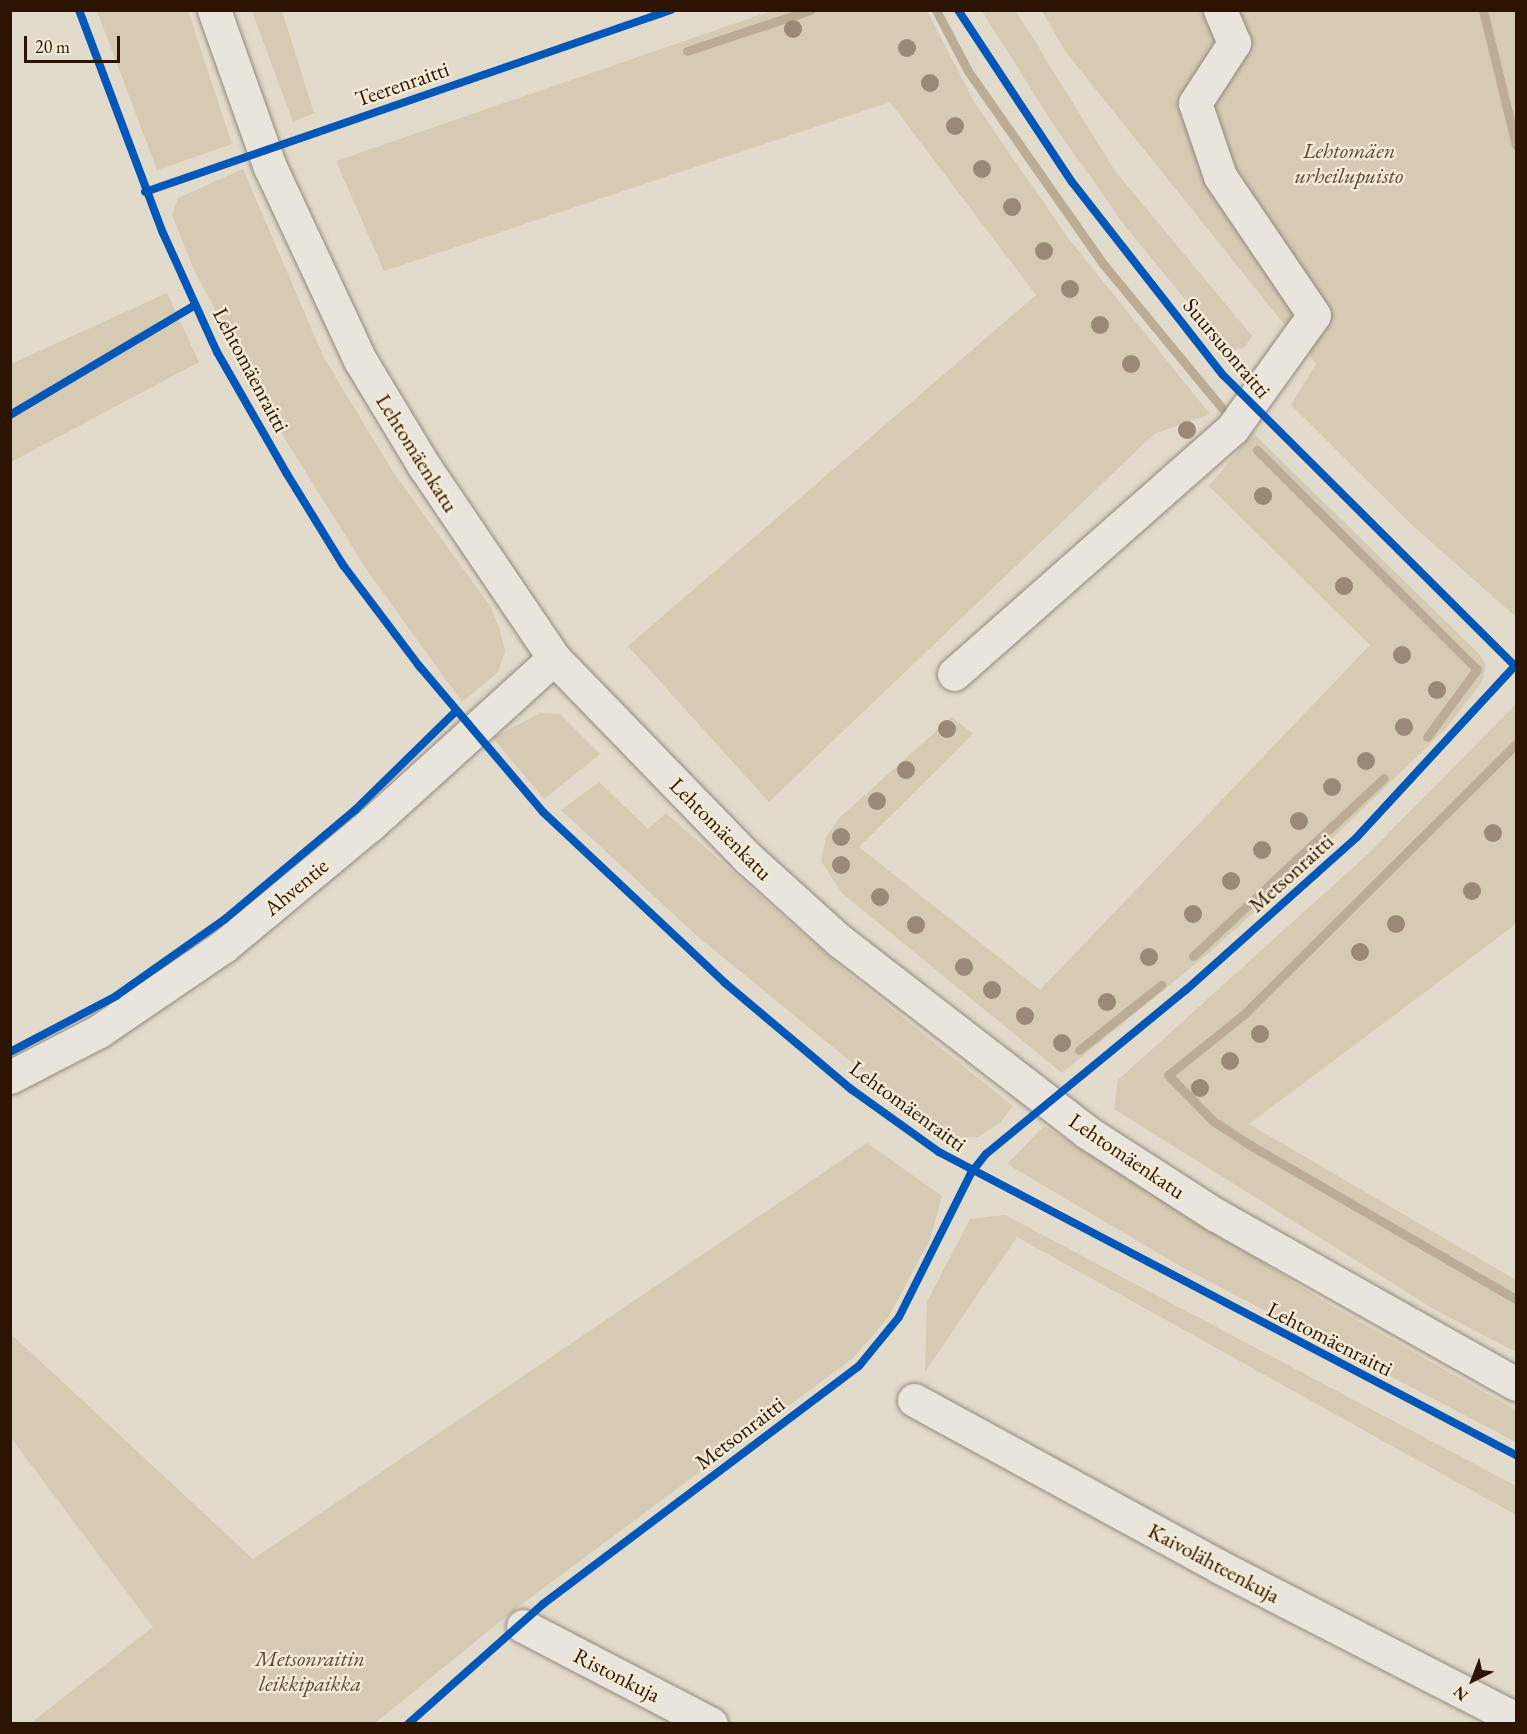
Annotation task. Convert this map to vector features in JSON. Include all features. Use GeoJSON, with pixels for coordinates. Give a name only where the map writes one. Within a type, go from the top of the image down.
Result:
{"type":"FeatureCollection","features":[{"type":"Feature","properties":{"kind":"street","name":"Lehtomäenkatu"},"geometry":{"type":"LineString","coordinates":[[214,10],[270,167],[360,360],[424,466],[554,658],[748,858],[840,941],[1088,1132],[1216,1215],[1516,1384]]}},
{"type":"Feature","properties":{"kind":"street"},"geometry":{"type":"LineString","coordinates":[[954,674],[1232,429],[1314,315],[1220,176],[1195,103],[1234,43],[1220,10]]}},
{"type":"Feature","properties":{"kind":"street","name":"Ahventie"},"geometry":{"type":"LineString","coordinates":[[10,1077],[99,1031],[207,960],[370,825],[554,658]]}},
{"type":"Feature","properties":{"kind":"street","name":"Kaivolähteenkuja"},"geometry":{"type":"LineString","coordinates":[[914,1400],[1220,1568],[1516,1719]]}},
{"type":"Feature","properties":{"kind":"street","name":"Ristonkuja"},"geometry":{"type":"LineString","coordinates":[[523,1626],[711,1724]]}},
{"type":"Feature","properties":{"kind":"green space"},"geometry":{"type":"Polygon","coordinates":[[[97,11],[188,11],[232,144],[157,170],[97,11]]]}},
{"type":"Feature","properties":{"kind":"green space"},"geometry":{"type":"Polygon","coordinates":[[[252,11],[282,11],[314,113],[293,122],[252,11]]]}},
{"type":"Feature","properties":{"kind":"green space"},"geometry":{"type":"Polygon","coordinates":[[[771,11],[927,11],[975,103],[1068,238],[1210,414],[1154,434],[769,802],[628,646],[1036,295],[890,102],[384,271],[336,161],[771,11]]]}},
{"type":"Feature","properties":{"kind":"green space"},"geometry":{"type":"Polygon","coordinates":[[[982,11],[1016,11],[1115,171],[1252,336],[1244,348],[1228,351],[1128,230],[1053,124],[982,11]]]}},
{"type":"Feature","properties":{"kind":"green space","name":"Lehtomäen urheilupuisto"},"geometry":{"type":"Polygon","coordinates":[[[1042,11],[1516,11],[1516,617],[1411,524],[1291,405],[1316,364],[1065,51],[1042,11]]]}},
{"type":"Feature","properties":{"kind":"green space"},"geometry":{"type":"Polygon","coordinates":[[[243,169],[324,358],[393,472],[490,606],[500,630],[505,651],[498,672],[462,702],[369,573],[288,444],[194,270],[172,215],[178,198],[243,169]]]}},
{"type":"Feature","properties":{"kind":"green space"},"geometry":{"type":"Polygon","coordinates":[[[167,293],[199,362],[11,462],[11,364],[167,293]]]}},
{"type":"Feature","properties":{"kind":"green space"},"geometry":{"type":"Polygon","coordinates":[[[1253,433],[1481,656],[1486,664],[1482,682],[1446,728],[1298,872],[1210,952],[1062,1073],[842,893],[821,861],[826,838],[840,817],[952,717],[973,734],[859,847],[1040,990],[1370,645],[1209,486],[1253,433]]]}},
{"type":"Feature","properties":{"kind":"green space"},"geometry":{"type":"Polygon","coordinates":[[[1516,704],[1516,924],[1249,1124],[1516,1280],[1516,1352],[1437,1311],[1114,1109],[1118,1080],[1369,853],[1516,704]]]}},
{"type":"Feature","properties":{"kind":"green space"},"geometry":{"type":"Polygon","coordinates":[[[540,713],[560,714],[600,754],[544,799],[493,738],[540,713]]]}},
{"type":"Feature","properties":{"kind":"green space"},"geometry":{"type":"Polygon","coordinates":[[[599,782],[648,829],[666,813],[844,970],[1013,1106],[1000,1123],[978,1137],[944,1138],[696,935],[561,810],[599,782]]]}},
{"type":"Feature","properties":{"kind":"green space"},"geometry":{"type":"Polygon","coordinates":[[[1044,1126],[1332,1306],[1516,1410],[1516,1442],[1180,1266],[1007,1164],[1044,1126]]]}},
{"type":"Feature","properties":{"kind":"green space","name":"Metsonraitin leikkipaikka"},"geometry":{"type":"Polygon","coordinates":[[[867,1143],[942,1196],[930,1239],[888,1318],[853,1358],[518,1607],[375,1723],[31,1723],[153,1627],[11,1438],[11,1334],[253,1559],[867,1143]]]}},
{"type":"Feature","properties":{"kind":"green space"},"geometry":{"type":"Polygon","coordinates":[[[1005,1215],[1516,1486],[1516,1515],[1017,1237],[925,1372],[927,1302],[970,1219],[1005,1215]]]}},
{"type":"Feature","properties":{"kind":"waterway"},"geometry":{"type":"LineString","coordinates":[[687,51],[810,10]]}},
{"type":"Feature","properties":{"kind":"waterway"},"geometry":{"type":"LineString","coordinates":[[936,10],[968,71],[1104,265],[1222,408]]}},
{"type":"Feature","properties":{"kind":"waterway"},"geometry":{"type":"LineString","coordinates":[[1483,10],[1516,145]]}},
{"type":"Feature","properties":{"kind":"waterway"},"geometry":{"type":"LineString","coordinates":[[1257,450],[1477,669],[1427,737]]}},
{"type":"Feature","properties":{"kind":"waterway"},"geometry":{"type":"LineString","coordinates":[[1516,744],[1243,1015],[1168,1075],[1213,1121],[1250,1145],[1516,1299]]}},
{"type":"Feature","properties":{"kind":"waterway"},"geometry":{"type":"LineString","coordinates":[[1193,956],[1384,778]]}},
{"type":"Feature","properties":{"kind":"waterway"},"geometry":{"type":"LineString","coordinates":[[1079,1050],[1161,985]]}},
{"type":"Feature","properties":{"kind":"cycle path","name":"Lehtomäenraitti"},"geometry":{"type":"LineString","coordinates":[[79,10],[163,233],[217,352],[287,474],[343,565],[420,667],[543,812],[725,983],[851,1089],[939,1152],[1516,1455]]}},
{"type":"Feature","properties":{"kind":"cycle path","name":"Teerenraitti"},"geometry":{"type":"LineString","coordinates":[[145,192],[671,10]]}},
{"type":"Feature","properties":{"kind":"cycle path","name":"Suursuonraitti"},"geometry":{"type":"LineString","coordinates":[[958,10],[1072,182],[1223,375],[1516,667]]}},
{"type":"Feature","properties":{"kind":"cycle path"},"geometry":{"type":"LineString","coordinates":[[10,415],[195,305]]}},
{"type":"Feature","properties":{"kind":"cycle path","name":"Metsonraitti"},"geometry":{"type":"LineString","coordinates":[[408,1724],[543,1604],[859,1366],[899,1317],[971,1173],[986,1154],[1186,990],[1357,837],[1515,666]]}},
{"type":"Feature","properties":{"kind":"cycle path"},"geometry":{"type":"LineString","coordinates":[[10,1052],[116,996],[225,919],[355,810],[456,711]]}}]}
